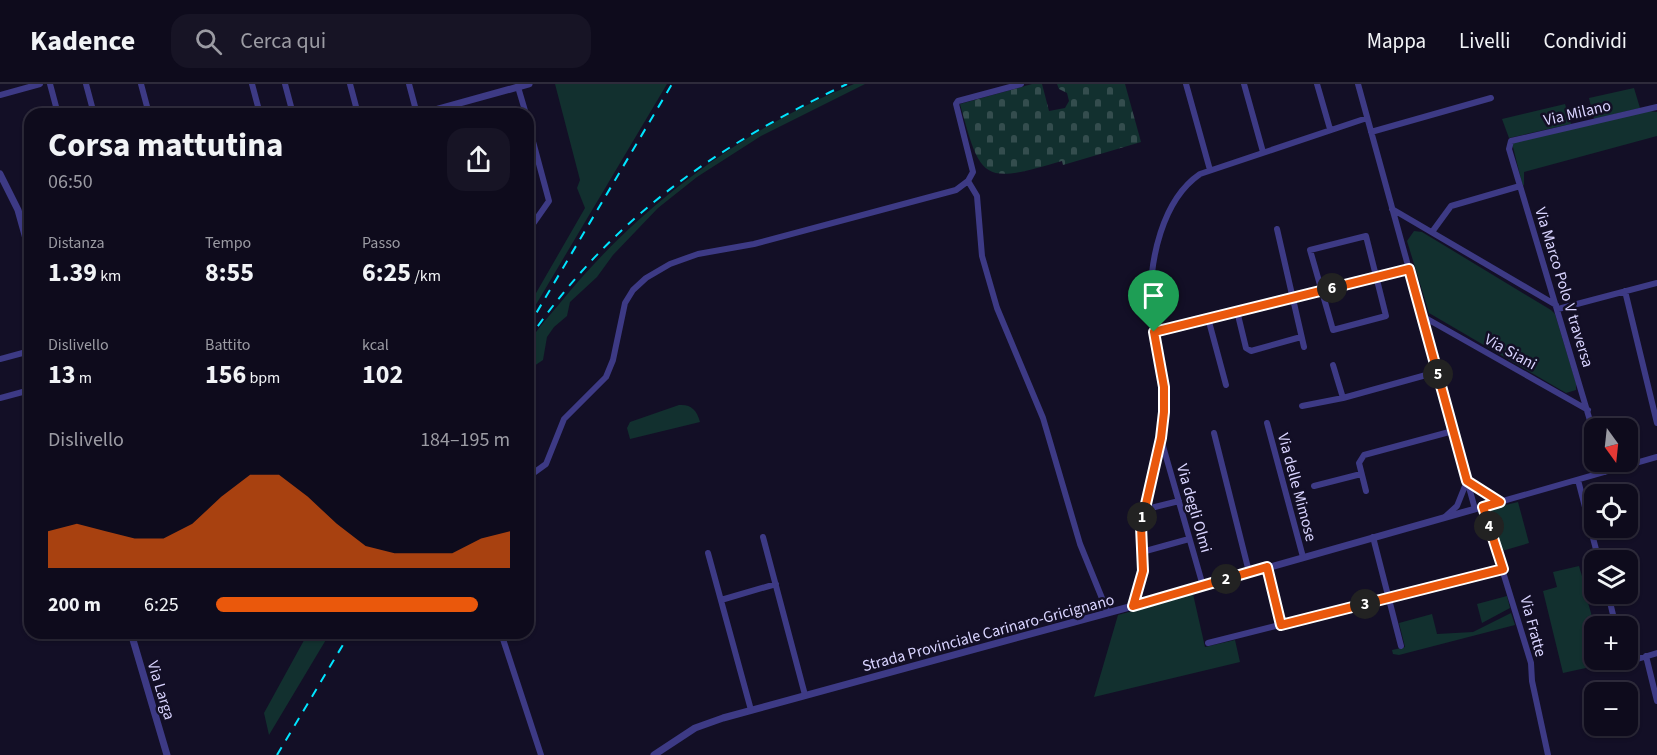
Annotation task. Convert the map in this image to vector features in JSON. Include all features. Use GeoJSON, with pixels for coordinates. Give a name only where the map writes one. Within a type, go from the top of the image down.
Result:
{"type":"FeatureCollection","features":[{"type":"Feature","properties":{"kind":"street"},"geometry":{"type":"LineString","coordinates":[[0,95],[40,84]]}},
{"type":"Feature","properties":{"kind":"street"},"geometry":{"type":"LineString","coordinates":[[50,84],[56,108]]}},
{"type":"Feature","properties":{"kind":"street"},"geometry":{"type":"LineString","coordinates":[[86,84],[92,108]]}},
{"type":"Feature","properties":{"kind":"street"},"geometry":{"type":"LineString","coordinates":[[141,84],[147,108]]}},
{"type":"Feature","properties":{"kind":"street"},"geometry":{"type":"LineString","coordinates":[[252,84],[258,108]]}},
{"type":"Feature","properties":{"kind":"street"},"geometry":{"type":"LineString","coordinates":[[285,84],[291,108]]}},
{"type":"Feature","properties":{"kind":"street"},"geometry":{"type":"LineString","coordinates":[[350,84],[356,108]]}},
{"type":"Feature","properties":{"kind":"street"},"geometry":{"type":"LineString","coordinates":[[409,84],[417,108]]}},
{"type":"Feature","properties":{"kind":"street"},"geometry":{"type":"LineString","coordinates":[[438,108],[500,88],[529,84]]}},
{"type":"Feature","properties":{"kind":"street"},"geometry":{"type":"LineString","coordinates":[[534,473],[546,464],[564,419],[596,387],[610,369],[621,318],[633,290],[646,278],[670,264],[717,250],[754,244],[956,190],[968,181],[973,172],[972,158],[956,104],[958,101],[1021,84]]}},
{"type":"Feature","properties":{"kind":"street"},"geometry":{"type":"LineString","coordinates":[[1186,84],[1210,170]]}},
{"type":"Feature","properties":{"kind":"street"},"geometry":{"type":"LineString","coordinates":[[1244,84],[1263,152]]}},
{"type":"Feature","properties":{"kind":"street"},"geometry":{"type":"LineString","coordinates":[[1317,84],[1330,129]]}},
{"type":"Feature","properties":{"kind":"street"},"geometry":{"type":"LineString","coordinates":[[1358,84],[1475,509],[1605,472]]}},
{"type":"Feature","properties":{"kind":"street"},"geometry":{"type":"LineString","coordinates":[[518,87],[524,108]]}},
{"type":"Feature","properties":{"kind":"street"},"geometry":{"type":"LineString","coordinates":[[1371,132],[1491,98]]}},
{"type":"Feature","properties":{"kind":"street","name":"Via Milano"},"geometry":{"type":"LineString","coordinates":[[1509,149],[1511,141],[1657,107]]}},
{"type":"Feature","properties":{"kind":"street"},"geometry":{"type":"LineString","coordinates":[[1133,606],[1143,571],[1141,526],[1161,438],[1164,387],[1150,307],[1152,281],[1161,235],[1179,193],[1188,183],[1210,170],[1367,118]]}},
{"type":"Feature","properties":{"kind":"street"},"geometry":{"type":"LineString","coordinates":[[534,145],[549,201],[534,222]]}},
{"type":"Feature","properties":{"kind":"street","name":"Via Marco Polo V traversa"},"geometry":{"type":"LineString","coordinates":[[1509,149],[1590,418]]}},
{"type":"Feature","properties":{"kind":"street"},"geometry":{"type":"LineString","coordinates":[[0,174],[20,217],[24,233]]}},
{"type":"Feature","properties":{"kind":"street"},"geometry":{"type":"LineString","coordinates":[[968,181],[976,196],[982,256],[997,308],[1043,418],[1073,524],[1108,613]]}},
{"type":"Feature","properties":{"kind":"street"},"geometry":{"type":"LineString","coordinates":[[1432,232],[1451,206],[1520,186]]}},
{"type":"Feature","properties":{"kind":"street"},"geometry":{"type":"LineString","coordinates":[[0,193],[6,187]]}},
{"type":"Feature","properties":{"kind":"street"},"geometry":{"type":"LineString","coordinates":[[1392,209],[1557,307],[1657,283]]}},
{"type":"Feature","properties":{"kind":"street"},"geometry":{"type":"LineString","coordinates":[[20,217],[24,217]]}},
{"type":"Feature","properties":{"kind":"street"},"geometry":{"type":"LineString","coordinates":[[1277,229],[1304,347]]}},
{"type":"Feature","properties":{"kind":"street"},"geometry":{"type":"LineString","coordinates":[[1366,236],[1386,316],[1333,330],[1321,291],[1310,250],[1366,236]]}},
{"type":"Feature","properties":{"kind":"street"},"geometry":{"type":"LineString","coordinates":[[1154,332],[1409,269]]}},
{"type":"Feature","properties":{"kind":"street"},"geometry":{"type":"LineString","coordinates":[[1625,291],[1657,423]]}},
{"type":"Feature","properties":{"kind":"street"},"geometry":{"type":"LineString","coordinates":[[1237,311],[1246,348],[1251,351],[1301,337]]}},
{"type":"Feature","properties":{"kind":"street","name":"Via Siani"},"geometry":{"type":"LineString","coordinates":[[1422,316],[1588,410]]}},
{"type":"Feature","properties":{"kind":"street"},"geometry":{"type":"LineString","coordinates":[[1208,318],[1226,385]]}},
{"type":"Feature","properties":{"kind":"street"},"geometry":{"type":"LineString","coordinates":[[0,359],[24,353]]}},
{"type":"Feature","properties":{"kind":"street"},"geometry":{"type":"LineString","coordinates":[[1333,365],[1343,398]]}},
{"type":"Feature","properties":{"kind":"street"},"geometry":{"type":"LineString","coordinates":[[1302,406],[1343,398],[1437,372]]}},
{"type":"Feature","properties":{"kind":"street"},"geometry":{"type":"LineString","coordinates":[[0,398],[24,392]]}},
{"type":"Feature","properties":{"kind":"street","name":"Via delle Mimose"},"geometry":{"type":"LineString","coordinates":[[1267,423],[1303,557]]}},
{"type":"Feature","properties":{"kind":"street"},"geometry":{"type":"LineString","coordinates":[[1366,492],[1359,463],[1364,455],[1453,430]]}},
{"type":"Feature","properties":{"kind":"street"},"geometry":{"type":"LineString","coordinates":[[1214,434],[1249,572]]}},
{"type":"Feature","properties":{"kind":"street","name":"Via degli Olmi"},"geometry":{"type":"LineString","coordinates":[[1161,438],[1203,586]]}},
{"type":"Feature","properties":{"kind":"street"},"geometry":{"type":"LineString","coordinates":[[1638,462],[1657,457]]}},
{"type":"Feature","properties":{"kind":"street"},"geometry":{"type":"LineString","coordinates":[[1314,486],[1361,474]]}},
{"type":"Feature","properties":{"kind":"street"},"geometry":{"type":"LineString","coordinates":[[1578,480],[1596,550]]}},
{"type":"Feature","properties":{"kind":"street"},"geometry":{"type":"LineString","coordinates":[[1467,481],[1500,502]]}},
{"type":"Feature","properties":{"kind":"street"},"geometry":{"type":"LineString","coordinates":[[1446,517],[1457,506],[1467,481]]}},
{"type":"Feature","properties":{"kind":"street"},"geometry":{"type":"LineString","coordinates":[[1143,510],[1179,501]]}},
{"type":"Feature","properties":{"kind":"street","name":"Via Fratte"},"geometry":{"type":"LineString","coordinates":[[1483,507],[1531,663],[1532,681],[1548,755]]}},
{"type":"Feature","properties":{"kind":"street","name":"Strada Provinciale Carinaro-Gricignano"},"geometry":{"type":"LineString","coordinates":[[654,755],[695,728],[751,710],[1108,613],[1475,509]]}},
{"type":"Feature","properties":{"kind":"street"},"geometry":{"type":"LineString","coordinates":[[763,537],[806,696]]}},
{"type":"Feature","properties":{"kind":"street"},"geometry":{"type":"LineString","coordinates":[[1373,537],[1401,646]]}},
{"type":"Feature","properties":{"kind":"street"},"geometry":{"type":"LineString","coordinates":[[1142,552],[1189,539]]}},
{"type":"Feature","properties":{"kind":"street"},"geometry":{"type":"LineString","coordinates":[[708,553],[751,710]]}},
{"type":"Feature","properties":{"kind":"street"},"geometry":{"type":"LineString","coordinates":[[1267,567],[1281,625]]}},
{"type":"Feature","properties":{"kind":"street"},"geometry":{"type":"LineString","coordinates":[[1208,643],[1503,569]]}},
{"type":"Feature","properties":{"kind":"street"},"geometry":{"type":"LineString","coordinates":[[721,600],[776,584]]}},
{"type":"Feature","properties":{"kind":"street","name":"Via Larga"},"geometry":{"type":"LineString","coordinates":[[133,639],[167,755]]}},
{"type":"Feature","properties":{"kind":"street"},"geometry":{"type":"LineString","coordinates":[[503,639],[541,755]]}},
{"type":"Feature","properties":{"kind":"street"},"geometry":{"type":"LineString","coordinates":[[1638,659],[1657,653]]}},
{"type":"Feature","properties":{"kind":"street"},"geometry":{"type":"LineString","coordinates":[[1646,656],[1657,701]]}},
{"type":"Feature","properties":{"kind":"green space"},"geometry":{"type":"Polygon","coordinates":[[[555,84],[667,84],[534,308],[534,297],[585,208],[577,188],[580,180],[555,84]]]}},
{"type":"Feature","properties":{"kind":"green space"},"geometry":{"type":"Polygon","coordinates":[[[854,84],[865,84],[761,136],[697,177],[658,208],[613,255],[597,277],[570,302],[567,316],[554,327],[547,337],[543,360],[534,366],[534,336],[590,268],[622,235],[693,175],[731,148],[812,103],[854,84]]]}},
{"type":"Feature","properties":{"kind":"green space"},"geometry":{"type":"Polygon","coordinates":[[[1032,84],[1042,84],[1049,111],[1065,108],[1069,101],[1067,93],[1059,89],[1057,84],[1125,84],[1141,142],[1063,165],[1062,161],[1016,173],[1001,174],[989,170],[981,162],[974,149],[960,104],[1032,84]]]}},
{"type":"Feature","properties":{"kind":"green space"},"geometry":{"type":"Polygon","coordinates":[[[1634,88],[1640,108],[1594,119],[1589,98],[1634,88]]]}},
{"type":"Feature","properties":{"kind":"green space"},"geometry":{"type":"Polygon","coordinates":[[[1565,104],[1571,124],[1509,138],[1502,119],[1565,104]]]}},
{"type":"Feature","properties":{"kind":"green space"},"geometry":{"type":"Polygon","coordinates":[[[1649,111],[1657,112],[1657,136],[1524,172],[1524,186],[1522,183],[1512,143],[1649,111]]]}},
{"type":"Feature","properties":{"kind":"green space"},"geometry":{"type":"Polygon","coordinates":[[[1414,231],[1422,232],[1551,310],[1555,314],[1576,383],[1576,390],[1566,393],[1429,313],[1407,241],[1414,231]]]}},
{"type":"Feature","properties":{"kind":"green space"},"geometry":{"type":"Polygon","coordinates":[[[679,405],[693,409],[700,422],[630,439],[627,428],[630,422],[679,405]]]}},
{"type":"Feature","properties":{"kind":"green space"},"geometry":{"type":"Polygon","coordinates":[[[1518,502],[1529,543],[1502,551],[1489,509],[1518,502]]]}},
{"type":"Feature","properties":{"kind":"green space"},"geometry":{"type":"Polygon","coordinates":[[[1579,566],[1582,576],[1584,576],[1584,604],[1588,604],[1592,616],[1584,616],[1584,668],[1563,673],[1543,591],[1557,587],[1553,572],[1579,566]]]}},
{"type":"Feature","properties":{"kind":"green space"},"geometry":{"type":"Polygon","coordinates":[[[1193,594],[1205,647],[1235,640],[1240,662],[1094,697],[1118,615],[1193,594]]]}},
{"type":"Feature","properties":{"kind":"green space"},"geometry":{"type":"Polygon","coordinates":[[[1507,596],[1510,608],[1482,623],[1477,604],[1507,596]]]}},
{"type":"Feature","properties":{"kind":"green space"},"geometry":{"type":"Polygon","coordinates":[[[1511,613],[1515,625],[1399,655],[1393,654],[1392,650],[1405,647],[1399,623],[1432,614],[1437,634],[1473,632],[1511,613]]]}},
{"type":"Feature","properties":{"kind":"green space"},"geometry":{"type":"Polygon","coordinates":[[[305,639],[326,639],[269,735],[264,713],[305,639]]]}},
{"type":"Feature","properties":{"kind":"railway"},"geometry":{"type":"LineString","coordinates":[[534,317],[672,84]]}},
{"type":"Feature","properties":{"kind":"railway"},"geometry":{"type":"LineString","coordinates":[[534,332],[560,297],[595,257],[669,190],[753,133],[847,84]]}},
{"type":"Feature","properties":{"kind":"railway"},"geometry":{"type":"LineString","coordinates":[[277,755],[346,639]]}},
{"type":"Feature","properties":{"kind":"route"},"geometry":{"type":"LineString","coordinates":[[1409,269],[1467,481],[1500,502],[1483,507],[1503,569],[1281,625],[1267,567],[1133,606],[1143,571],[1141,526],[1145,499],[1161,438],[1164,412],[1164,387],[1154,332],[1409,269]]}}]}
